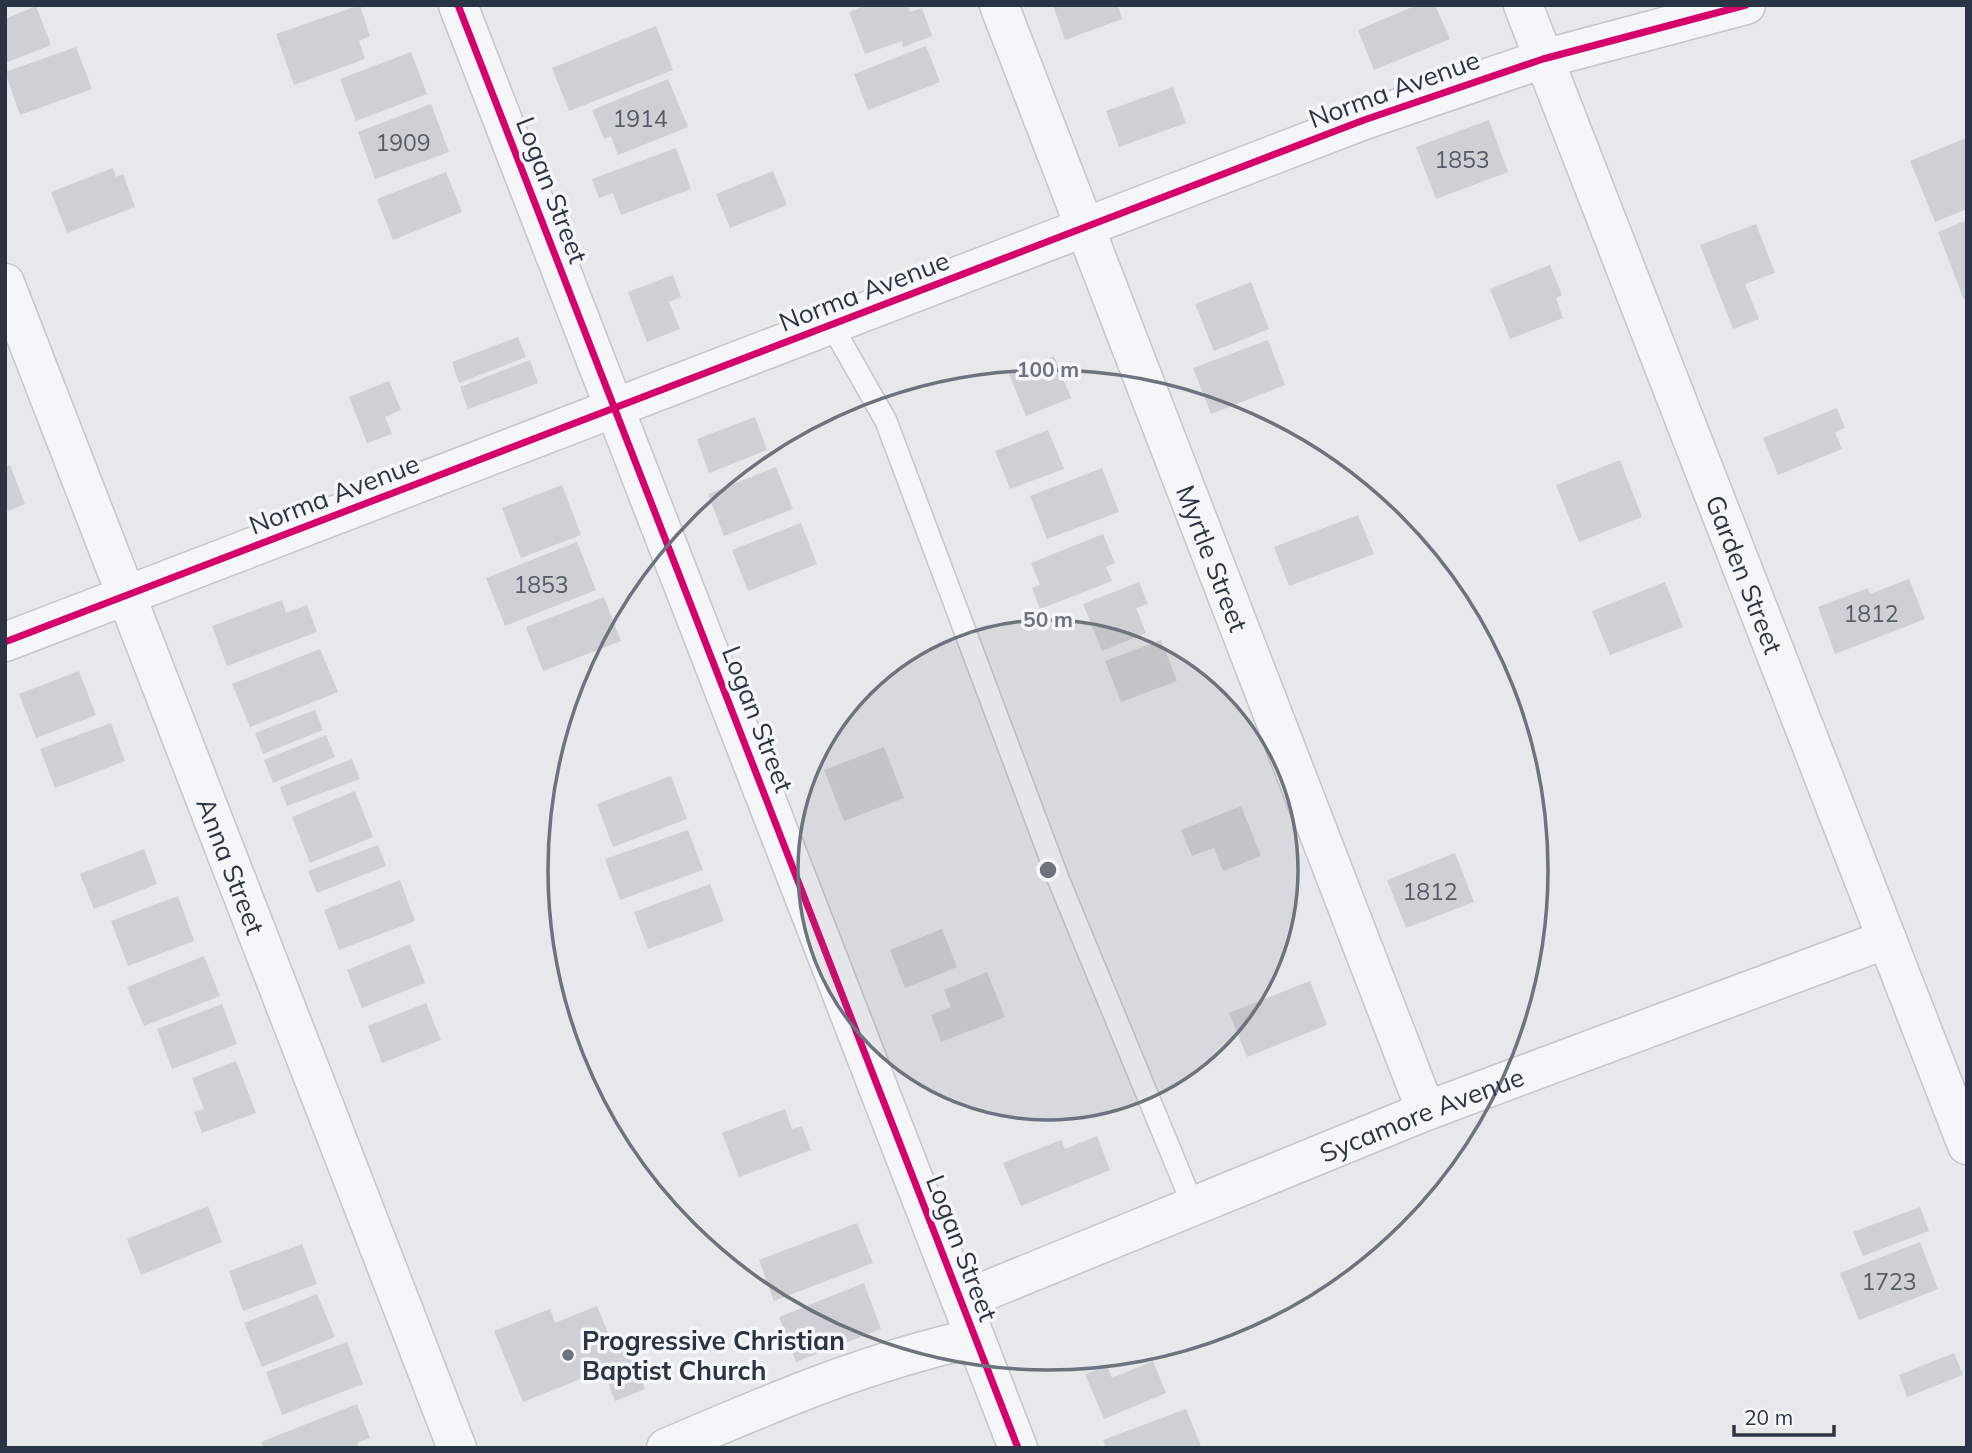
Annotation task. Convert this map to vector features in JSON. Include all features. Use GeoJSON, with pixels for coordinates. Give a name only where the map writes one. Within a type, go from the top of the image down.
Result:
{"type":"FeatureCollection","features":[{"type":"Feature","properties":{"kind":"street","name":"Logan Street"},"geometry":{"type":"LineString","coordinates":[[458,5],[1018,1448]]}},
{"type":"Feature","properties":{"kind":"street","name":"Myrtle Street"},"geometry":{"type":"LineString","coordinates":[[999,5],[1426,1111]]}},
{"type":"Feature","properties":{"kind":"street","name":"Garden Street"},"geometry":{"type":"LineString","coordinates":[[1523,5],[1967,1145]]}},
{"type":"Feature","properties":{"kind":"street","name":"Norma Avenue"},"geometry":{"type":"LineString","coordinates":[[5,642],[1364,120],[1544,59],[1746,5]]}},
{"type":"Feature","properties":{"kind":"street","name":"Anna Street"},"geometry":{"type":"LineString","coordinates":[[5,283],[457,1448]]}},
{"type":"Feature","properties":{"kind":"street","name":"Sycamore Avenue"},"geometry":{"type":"LineString","coordinates":[[961,1300],[1192,1203],[1426,1111],[1887,939]]}},
{"type":"Feature","properties":{"kind":"street"},"geometry":{"type":"LineString","coordinates":[[666,1448],[822,1382],[923,1350],[975,1338]]}},
{"type":"Feature","properties":{"kind":"lane"},"geometry":{"type":"LineString","coordinates":[[832,326],[886,421],[1059,881],[1192,1203]]}},
{"type":"Feature","properties":{"kind":"building"},"geometry":{"type":"Polygon","coordinates":[[[360,5],[370,36],[359,41],[365,59],[294,85],[276,34],[360,5]]]}},
{"type":"Feature","properties":{"kind":"building"},"geometry":{"type":"Polygon","coordinates":[[[867,5],[908,5],[910,12],[922,8],[932,36],[903,47],[902,41],[865,54],[849,12],[867,5]]]}},
{"type":"Feature","properties":{"kind":"building"},"geometry":{"type":"Polygon","coordinates":[[[1053,5],[1118,5],[1122,19],[1065,40],[1053,5]]]}},
{"type":"Feature","properties":{"kind":"building"},"geometry":{"type":"Polygon","coordinates":[[[1417,5],[1435,5],[1450,39],[1374,70],[1358,30],[1417,5]]]}},
{"type":"Feature","properties":{"kind":"building"},"geometry":{"type":"Polygon","coordinates":[[[36,6],[51,45],[5,63],[5,19],[36,6]]]}},
{"type":"Feature","properties":{"kind":"building"},"geometry":{"type":"Polygon","coordinates":[[[656,26],[673,70],[569,111],[552,68],[656,26]]]}},
{"type":"Feature","properties":{"kind":"building"},"geometry":{"type":"Polygon","coordinates":[[[926,46],[940,82],[868,110],[854,74],[926,46]]]}},
{"type":"Feature","properties":{"kind":"building"},"geometry":{"type":"Polygon","coordinates":[[[76,47],[92,89],[20,115],[5,72],[76,47]]]}},
{"type":"Feature","properties":{"kind":"building"},"geometry":{"type":"Polygon","coordinates":[[[411,52],[427,94],[356,121],[340,79],[411,52]]]}},
{"type":"Feature","properties":{"kind":"building"},"geometry":{"type":"Polygon","coordinates":[[[668,79],[688,127],[618,155],[611,136],[604,139],[592,110],[668,79]]]}},
{"type":"Feature","properties":{"kind":"building"},"geometry":{"type":"Polygon","coordinates":[[[1173,87],[1186,123],[1119,147],[1106,111],[1173,87]]]}},
{"type":"Feature","properties":{"kind":"building"},"geometry":{"type":"Polygon","coordinates":[[[431,104],[449,152],[375,179],[358,132],[431,104]]]}},
{"type":"Feature","properties":{"kind":"building"},"geometry":{"type":"Polygon","coordinates":[[[1489,120],[1508,172],[1436,199],[1416,147],[1489,120]]]}},
{"type":"Feature","properties":{"kind":"building"},"geometry":{"type":"Polygon","coordinates":[[[1966,138],[1967,209],[1935,222],[1910,161],[1966,138]]]}},
{"type":"Feature","properties":{"kind":"building"},"geometry":{"type":"Polygon","coordinates":[[[676,148],[691,189],[621,215],[613,193],[599,198],[592,179],[676,148]]]}},
{"type":"Feature","properties":{"kind":"building"},"geometry":{"type":"Polygon","coordinates":[[[113,168],[116,177],[123,174],[135,207],[67,233],[51,192],[113,168]]]}},
{"type":"Feature","properties":{"kind":"building"},"geometry":{"type":"Polygon","coordinates":[[[773,171],[787,205],[730,228],[716,194],[773,171]]]}},
{"type":"Feature","properties":{"kind":"building"},"geometry":{"type":"Polygon","coordinates":[[[446,172],[462,212],[393,240],[377,199],[446,172]]]}},
{"type":"Feature","properties":{"kind":"building"},"geometry":{"type":"Polygon","coordinates":[[[1967,220],[1967,298],[1964,300],[1938,232],[1967,220]]]}},
{"type":"Feature","properties":{"kind":"building"},"geometry":{"type":"Polygon","coordinates":[[[1756,224],[1775,273],[1745,284],[1759,319],[1733,329],[1700,245],[1756,224]]]}},
{"type":"Feature","properties":{"kind":"building"},"geometry":{"type":"Polygon","coordinates":[[[1550,265],[1562,295],[1556,298],[1563,318],[1510,339],[1490,289],[1550,265]]]}},
{"type":"Feature","properties":{"kind":"building"},"geometry":{"type":"Polygon","coordinates":[[[673,275],[681,297],[669,302],[680,329],[647,342],[628,292],[673,275]]]}},
{"type":"Feature","properties":{"kind":"building"},"geometry":{"type":"Polygon","coordinates":[[[1251,282],[1269,329],[1214,351],[1195,304],[1251,282]]]}},
{"type":"Feature","properties":{"kind":"building"},"geometry":{"type":"Polygon","coordinates":[[[518,337],[526,357],[459,383],[452,362],[518,337]]]}},
{"type":"Feature","properties":{"kind":"building"},"geometry":{"type":"Polygon","coordinates":[[[1268,340],[1285,385],[1211,414],[1193,368],[1268,340]]]}},
{"type":"Feature","properties":{"kind":"building"},"geometry":{"type":"Polygon","coordinates":[[[1054,356],[1071,398],[1026,416],[1009,374],[1054,356]]]}},
{"type":"Feature","properties":{"kind":"building"},"geometry":{"type":"Polygon","coordinates":[[[530,360],[538,383],[468,409],[460,387],[530,360]]]}},
{"type":"Feature","properties":{"kind":"building"},"geometry":{"type":"Polygon","coordinates":[[[389,381],[401,410],[385,417],[392,434],[367,443],[349,397],[389,381]]]}},
{"type":"Feature","properties":{"kind":"building"},"geometry":{"type":"Polygon","coordinates":[[[1837,408],[1845,428],[1835,432],[1842,449],[1778,475],[1763,438],[1837,408]]]}},
{"type":"Feature","properties":{"kind":"building"},"geometry":{"type":"Polygon","coordinates":[[[755,417],[767,450],[709,473],[697,439],[755,417]]]}},
{"type":"Feature","properties":{"kind":"building"},"geometry":{"type":"Polygon","coordinates":[[[1048,430],[1064,469],[1010,489],[995,451],[1048,430]]]}},
{"type":"Feature","properties":{"kind":"building"},"geometry":{"type":"Polygon","coordinates":[[[1620,460],[1642,517],[1579,542],[1556,485],[1620,460]]]}},
{"type":"Feature","properties":{"kind":"building"},"geometry":{"type":"Polygon","coordinates":[[[10,465],[25,504],[5,512],[5,467],[10,465]]]}},
{"type":"Feature","properties":{"kind":"building"},"geometry":{"type":"Polygon","coordinates":[[[776,467],[793,509],[724,536],[708,494],[776,467]]]}},
{"type":"Feature","properties":{"kind":"building"},"geometry":{"type":"Polygon","coordinates":[[[1102,468],[1119,512],[1047,539],[1030,496],[1102,468]]]}},
{"type":"Feature","properties":{"kind":"building"},"geometry":{"type":"Polygon","coordinates":[[[562,485],[581,535],[521,558],[502,508],[562,485]]]}},
{"type":"Feature","properties":{"kind":"building"},"geometry":{"type":"Polygon","coordinates":[[[1358,515],[1374,554],[1289,586],[1274,547],[1358,515]]]}},
{"type":"Feature","properties":{"kind":"building"},"geometry":{"type":"Polygon","coordinates":[[[801,523],[817,564],[748,591],[732,550],[801,523]]]}},
{"type":"Feature","properties":{"kind":"building"},"geometry":{"type":"Polygon","coordinates":[[[1103,534],[1115,563],[1106,567],[1112,581],[1040,609],[1032,588],[1040,585],[1031,563],[1103,534]]]}},
{"type":"Feature","properties":{"kind":"building"},"geometry":{"type":"Polygon","coordinates":[[[577,542],[596,590],[505,626],[486,578],[577,542]]]}},
{"type":"Feature","properties":{"kind":"building"},"geometry":{"type":"Polygon","coordinates":[[[1909,579],[1925,619],[1835,654],[1818,607],[1868,588],[1870,594],[1909,579]]]}},
{"type":"Feature","properties":{"kind":"building"},"geometry":{"type":"Polygon","coordinates":[[[1139,582],[1148,604],[1136,608],[1146,633],[1102,651],[1083,604],[1139,582]]]}},
{"type":"Feature","properties":{"kind":"building"},"geometry":{"type":"Polygon","coordinates":[[[1665,582],[1683,627],[1610,655],[1592,611],[1665,582]]]}},
{"type":"Feature","properties":{"kind":"building"},"geometry":{"type":"Polygon","coordinates":[[[604,597],[621,641],[543,671],[526,627],[604,597]]]}},
{"type":"Feature","properties":{"kind":"building"},"geometry":{"type":"Polygon","coordinates":[[[282,600],[286,613],[307,605],[317,632],[227,666],[212,626],[282,600]]]}},
{"type":"Feature","properties":{"kind":"building"},"geometry":{"type":"Polygon","coordinates":[[[1161,640],[1177,681],[1121,702],[1105,661],[1161,640]]]}},
{"type":"Feature","properties":{"kind":"building"},"geometry":{"type":"Polygon","coordinates":[[[320,649],[338,692],[250,727],[232,684],[320,649]]]}},
{"type":"Feature","properties":{"kind":"building"},"geometry":{"type":"Polygon","coordinates":[[[79,671],[96,715],[36,738],[19,694],[79,671]]]}},
{"type":"Feature","properties":{"kind":"building"},"geometry":{"type":"Polygon","coordinates":[[[315,710],[323,730],[263,754],[255,733],[315,710]]]}},
{"type":"Feature","properties":{"kind":"building"},"geometry":{"type":"Polygon","coordinates":[[[111,723],[125,761],[55,788],[40,749],[111,723]]]}},
{"type":"Feature","properties":{"kind":"building"},"geometry":{"type":"Polygon","coordinates":[[[326,735],[335,757],[273,783],[264,760],[326,735]]]}},
{"type":"Feature","properties":{"kind":"building"},"geometry":{"type":"Polygon","coordinates":[[[884,747],[904,798],[844,821],[824,770],[884,747]]]}},
{"type":"Feature","properties":{"kind":"building"},"geometry":{"type":"Polygon","coordinates":[[[352,759],[360,779],[287,806],[280,787],[352,759]]]}},
{"type":"Feature","properties":{"kind":"building"},"geometry":{"type":"Polygon","coordinates":[[[671,776],[687,819],[613,847],[597,804],[671,776]]]}},
{"type":"Feature","properties":{"kind":"building"},"geometry":{"type":"Polygon","coordinates":[[[355,791],[373,837],[310,863],[292,817],[355,791]]]}},
{"type":"Feature","properties":{"kind":"building"},"geometry":{"type":"Polygon","coordinates":[[[1241,806],[1261,856],[1223,871],[1214,848],[1192,856],[1181,830],[1241,806]]]}},
{"type":"Feature","properties":{"kind":"building"},"geometry":{"type":"Polygon","coordinates":[[[688,830],[703,870],[620,900],[605,859],[688,830]]]}},
{"type":"Feature","properties":{"kind":"building"},"geometry":{"type":"Polygon","coordinates":[[[378,845],[386,866],[317,893],[308,871],[378,845]]]}},
{"type":"Feature","properties":{"kind":"building"},"geometry":{"type":"Polygon","coordinates":[[[144,849],[157,884],[94,909],[80,874],[144,849]]]}},
{"type":"Feature","properties":{"kind":"building"},"geometry":{"type":"Polygon","coordinates":[[[1455,853],[1474,902],[1406,928],[1387,880],[1455,853]]]}},
{"type":"Feature","properties":{"kind":"building"},"geometry":{"type":"Polygon","coordinates":[[[400,880],[415,921],[339,950],[324,910],[400,880]]]}},
{"type":"Feature","properties":{"kind":"building"},"geometry":{"type":"Polygon","coordinates":[[[710,884],[724,921],[648,949],[634,912],[710,884]]]}},
{"type":"Feature","properties":{"kind":"building"},"geometry":{"type":"Polygon","coordinates":[[[178,896],[194,941],[128,966],[111,921],[178,896]]]}},
{"type":"Feature","properties":{"kind":"building"},"geometry":{"type":"Polygon","coordinates":[[[942,929],[957,967],[905,988],[890,950],[942,929]]]}},
{"type":"Feature","properties":{"kind":"building"},"geometry":{"type":"Polygon","coordinates":[[[410,944],[425,983],[362,1008],[347,970],[410,944]]]}},
{"type":"Feature","properties":{"kind":"building"},"geometry":{"type":"Polygon","coordinates":[[[204,956],[220,996],[144,1026],[127,987],[204,956]]]}},
{"type":"Feature","properties":{"kind":"building"},"geometry":{"type":"Polygon","coordinates":[[[987,972],[1005,1017],[941,1042],[931,1015],[951,1007],[944,990],[987,972]]]}},
{"type":"Feature","properties":{"kind":"building"},"geometry":{"type":"Polygon","coordinates":[[[1310,981],[1327,1025],[1247,1057],[1229,1013],[1310,981]]]}},
{"type":"Feature","properties":{"kind":"building"},"geometry":{"type":"Polygon","coordinates":[[[426,1003],[441,1040],[382,1063],[368,1026],[426,1003]]]}},
{"type":"Feature","properties":{"kind":"building"},"geometry":{"type":"Polygon","coordinates":[[[222,1004],[237,1044],[172,1069],[157,1029],[222,1004]]]}},
{"type":"Feature","properties":{"kind":"building"},"geometry":{"type":"Polygon","coordinates":[[[236,1061],[256,1113],[202,1133],[194,1112],[204,1109],[192,1078],[236,1061]]]}},
{"type":"Feature","properties":{"kind":"building"},"geometry":{"type":"Polygon","coordinates":[[[785,1109],[792,1129],[802,1126],[811,1150],[739,1177],[722,1133],[785,1109]]]}},
{"type":"Feature","properties":{"kind":"building"},"geometry":{"type":"Polygon","coordinates":[[[1097,1136],[1110,1170],[1021,1206],[1003,1163],[1061,1140],[1065,1149],[1097,1136]]]}},
{"type":"Feature","properties":{"kind":"building"},"geometry":{"type":"Polygon","coordinates":[[[208,1206],[222,1242],[141,1275],[127,1239],[208,1206]]]}},
{"type":"Feature","properties":{"kind":"building"},"geometry":{"type":"Polygon","coordinates":[[[1920,1207],[1929,1231],[1863,1256],[1853,1232],[1920,1207]]]}},
{"type":"Feature","properties":{"kind":"building"},"geometry":{"type":"Polygon","coordinates":[[[857,1223],[873,1263],[774,1301],[759,1260],[857,1223]]]}},
{"type":"Feature","properties":{"kind":"building"},"geometry":{"type":"Polygon","coordinates":[[[1920,1242],[1938,1289],[1859,1320],[1840,1273],[1920,1242]]]}},
{"type":"Feature","properties":{"kind":"building"},"geometry":{"type":"Polygon","coordinates":[[[302,1244],[317,1284],[243,1311],[229,1271],[302,1244]]]}},
{"type":"Feature","properties":{"kind":"building"},"geometry":{"type":"Polygon","coordinates":[[[864,1283],[881,1329],[796,1362],[779,1317],[864,1283]]]}},
{"type":"Feature","properties":{"kind":"building"},"geometry":{"type":"Polygon","coordinates":[[[317,1294],[335,1337],[262,1367],[244,1323],[317,1294]]]}},
{"type":"Feature","properties":{"kind":"building","name":"Progressive Christian Baptist Church"},"geometry":{"type":"Polygon","coordinates":[[[597,1306],[611,1340],[623,1334],[645,1389],[615,1401],[603,1370],[523,1402],[494,1331],[550,1309],[555,1323],[597,1306]]]}},
{"type":"Feature","properties":{"kind":"building"},"geometry":{"type":"Polygon","coordinates":[[[347,1342],[363,1384],[282,1415],[266,1372],[347,1342]]]}},
{"type":"Feature","properties":{"kind":"building"},"geometry":{"type":"Polygon","coordinates":[[[1954,1353],[1963,1375],[1907,1397],[1899,1375],[1954,1353]]]}},
{"type":"Feature","properties":{"kind":"building"},"geometry":{"type":"Polygon","coordinates":[[[1153,1361],[1166,1393],[1104,1419],[1085,1374],[1107,1366],[1112,1378],[1153,1361]]]}},
{"type":"Feature","properties":{"kind":"building"},"geometry":{"type":"Polygon","coordinates":[[[357,1404],[370,1438],[357,1443],[360,1448],[263,1448],[261,1442],[357,1404]]]}},
{"type":"Feature","properties":{"kind":"building"},"geometry":{"type":"Polygon","coordinates":[[[1186,1409],[1201,1446],[1106,1448],[1103,1440],[1186,1409]]]}},
{"type":"Feature","properties":{"kind":"cycle path"},"geometry":{"type":"LineString","coordinates":[[458,5],[1018,1448]]}},
{"type":"Feature","properties":{"kind":"cycle path"},"geometry":{"type":"LineString","coordinates":[[5,642],[1364,120],[1543,59],[1746,5]]}},
{"type":"Feature","properties":{"kind":"place","name":"Progressive Christian Baptist Church"},"geometry":{"type":"Point","coordinates":[568,1355]}}]}
